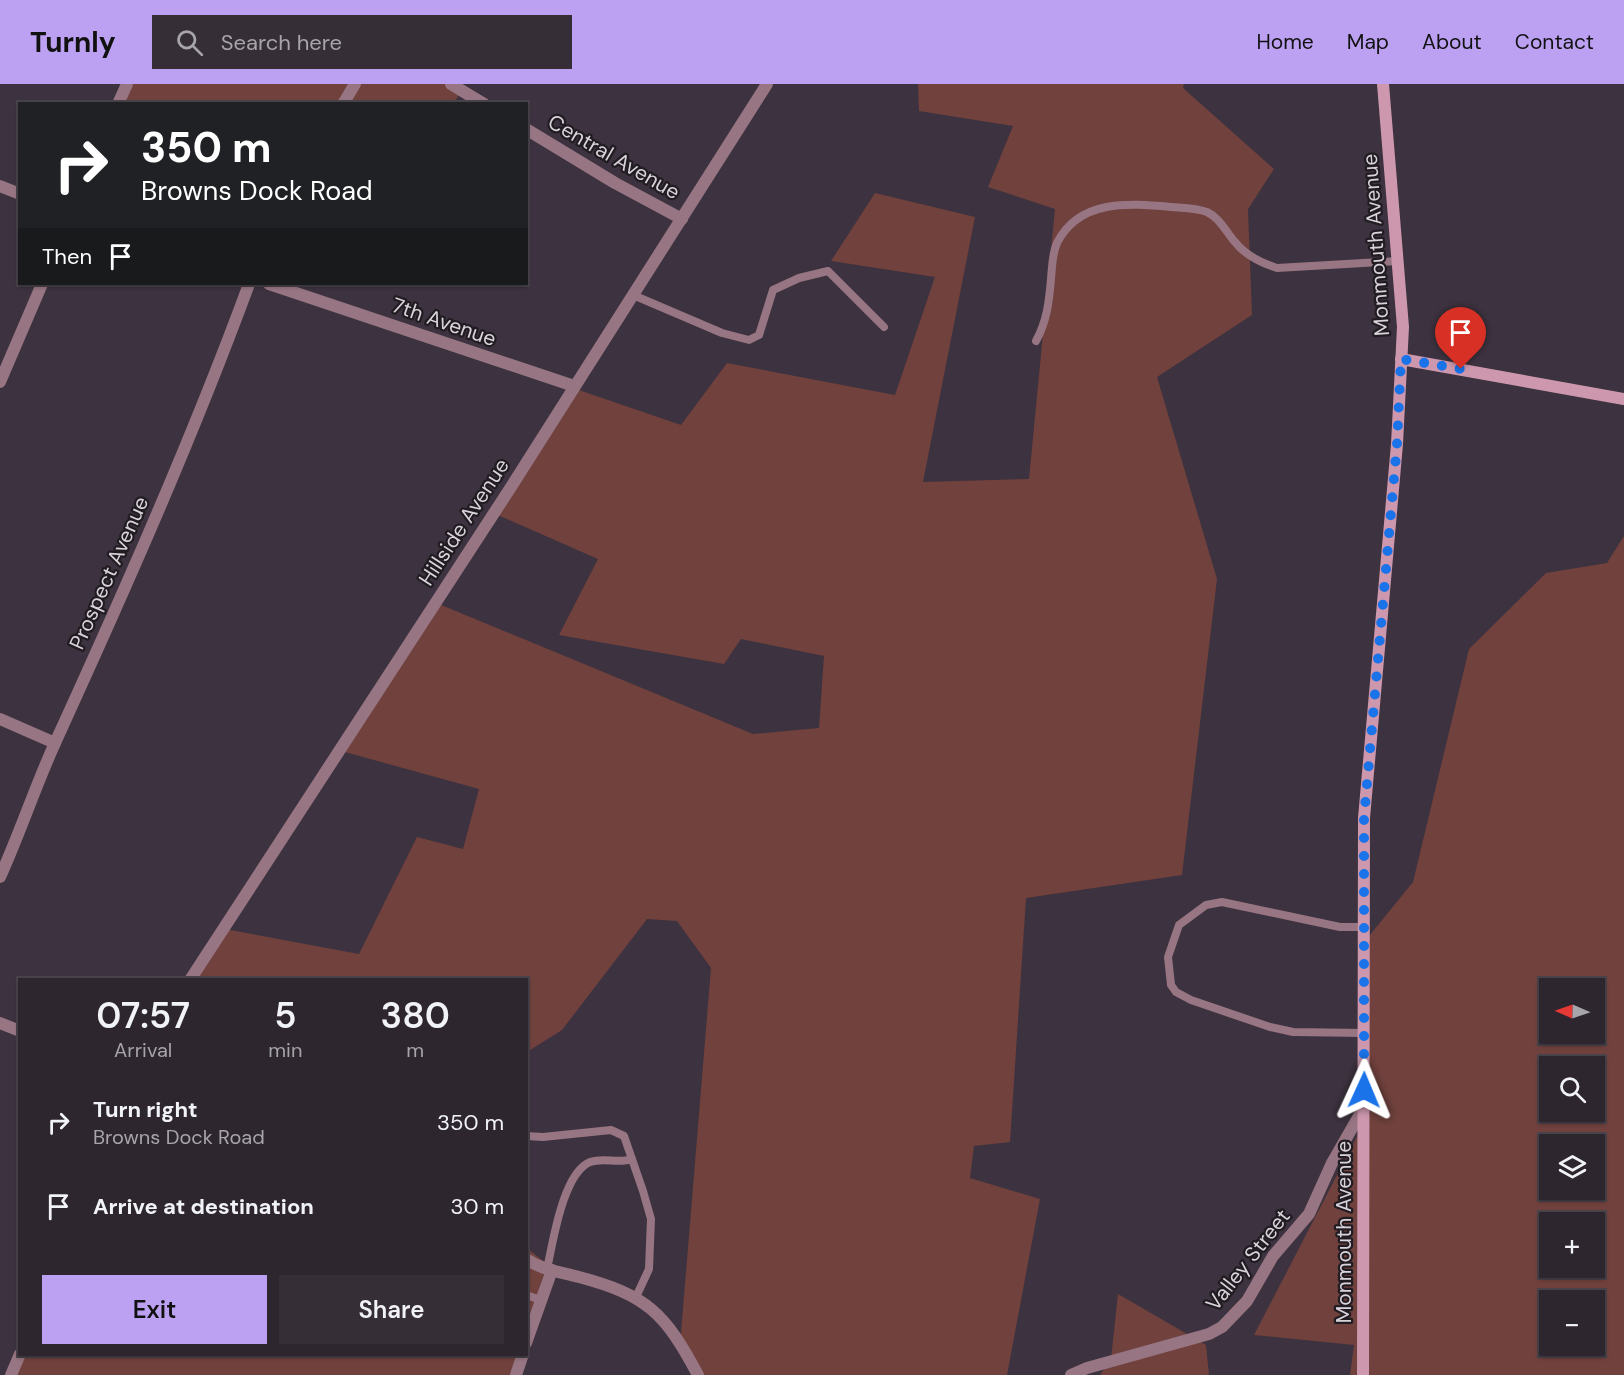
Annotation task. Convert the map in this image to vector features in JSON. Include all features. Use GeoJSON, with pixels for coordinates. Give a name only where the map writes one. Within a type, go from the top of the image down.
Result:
{"type":"FeatureCollection","features":[{"type":"Feature","properties":{"kind":"street"},"geometry":{"type":"LineString","coordinates":[[119,102],[127,84]]}},
{"type":"Feature","properties":{"kind":"street"},"geometry":{"type":"LineString","coordinates":[[344,102],[355,84]]}},
{"type":"Feature","properties":{"kind":"street"},"geometry":{"type":"LineString","coordinates":[[451,84],[481,102]]}},
{"type":"Feature","properties":{"kind":"street","name":"Hillside Avenue"},"geometry":{"type":"LineString","coordinates":[[191,978],[511,487],[767,84]]}},
{"type":"Feature","properties":{"kind":"street","name":"Monmouth Avenue"},"geometry":{"type":"LineString","coordinates":[[1363,1375],[1364,818],[1397,444],[1403,327],[1383,84]]}},
{"type":"Feature","properties":{"kind":"street","name":"Central Avenue"},"geometry":{"type":"LineString","coordinates":[[528,130],[615,183],[682,219]]}},
{"type":"Feature","properties":{"kind":"street"},"geometry":{"type":"LineString","coordinates":[[0,186],[18,193]]}},
{"type":"Feature","properties":{"kind":"street"},"geometry":{"type":"LineString","coordinates":[[0,382],[42,285]]}},
{"type":"Feature","properties":{"kind":"street","name":"Prospect Avenue"},"geometry":{"type":"LineString","coordinates":[[0,877],[55,743],[145,542],[226,347],[249,285]]}},
{"type":"Feature","properties":{"kind":"street","name":"7th Avenue"},"geometry":{"type":"LineString","coordinates":[[272,285],[574,386]]}},
{"type":"Feature","properties":{"kind":"street"},"geometry":{"type":"LineString","coordinates":[[1401,359],[1624,399]]}},
{"type":"Feature","properties":{"kind":"street"},"geometry":{"type":"LineString","coordinates":[[0,719],[55,743]]}},
{"type":"Feature","properties":{"kind":"street"},"geometry":{"type":"LineString","coordinates":[[0,1023],[18,1030]]}},
{"type":"Feature","properties":{"kind":"street","name":"Valley Street"},"geometry":{"type":"LineString","coordinates":[[1071,1375],[1087,1368],[1209,1334],[1222,1327],[1246,1301],[1274,1256],[1309,1214],[1332,1163],[1363,1108]]}},
{"type":"Feature","properties":{"kind":"street"},"geometry":{"type":"LineString","coordinates":[[528,1260],[549,1269],[608,1285],[636,1297],[652,1308],[662,1319],[698,1375]]}},
{"type":"Feature","properties":{"kind":"street"},"geometry":{"type":"LineString","coordinates":[[528,1337],[549,1269]]}},
{"type":"Feature","properties":{"kind":"street"},"geometry":{"type":"LineString","coordinates":[[11,1375],[19,1356]]}},
{"type":"Feature","properties":{"kind":"street"},"geometry":{"type":"LineString","coordinates":[[516,1375],[522,1356]]}},
{"type":"Feature","properties":{"kind":"lane"},"geometry":{"type":"LineString","coordinates":[[1036,341],[1043,329],[1048,309],[1053,255],[1057,244],[1077,218],[1112,204],[1194,209],[1208,213],[1220,222],[1236,244],[1246,253],[1261,263],[1277,268],[1398,261]]}},
{"type":"Feature","properties":{"kind":"lane"},"geometry":{"type":"LineString","coordinates":[[633,295],[722,333],[749,340],[759,334],[774,290],[799,278],[828,271],[884,327]]}},
{"type":"Feature","properties":{"kind":"lane"},"geometry":{"type":"LineString","coordinates":[[1364,927],[1340,927],[1222,902],[1206,905],[1179,925],[1168,957],[1171,985],[1176,992],[1191,1000],[1270,1027],[1293,1032],[1364,1033]]}},
{"type":"Feature","properties":{"kind":"lane"},"geometry":{"type":"LineString","coordinates":[[528,1137],[611,1130],[624,1136],[644,1191],[651,1220],[648,1269],[636,1297]]}},
{"type":"Feature","properties":{"kind":"lane"},"geometry":{"type":"LineString","coordinates":[[549,1269],[566,1189],[574,1177],[589,1163],[606,1160],[622,1163],[632,1159]]}},
{"type":"Feature","properties":{"kind":"lane"},"geometry":{"type":"LineString","coordinates":[[528,1296],[541,1300]]}},
{"type":"Feature","properties":{"kind":"shaded area"},"geometry":{"type":"Polygon","coordinates":[[[129,84],[454,84],[463,89],[454,102],[126,102],[129,84]]]}},
{"type":"Feature","properties":{"kind":"shaded area"},"geometry":{"type":"Polygon","coordinates":[[[918,84],[1184,84],[1183,88],[1274,169],[1248,209],[1252,315],[1157,377],[1217,579],[1182,875],[1026,898],[1010,1142],[974,1146],[970,1178],[1040,1199],[1007,1375],[696,1375],[680,1345],[711,968],[677,921],[647,919],[562,1030],[528,1051],[528,978],[190,978],[219,928],[359,954],[417,837],[463,849],[479,789],[334,749],[434,602],[753,734],[819,728],[824,656],[741,639],[724,664],[559,635],[598,559],[493,513],[570,387],[681,425],[727,363],[895,395],[935,277],[831,261],[875,193],[975,217],[923,482],[1029,479],[1055,209],[988,187],[1013,126],[919,111],[918,84]]]}},
{"type":"Feature","properties":{"kind":"shaded area"},"geometry":{"type":"Polygon","coordinates":[[[1624,536],[1624,1375],[1350,1375],[1354,1345],[1254,1335],[1363,1125],[1361,946],[1413,882],[1469,649],[1546,573],[1607,563],[1624,536]]]}},
{"type":"Feature","properties":{"kind":"shaded area"},"geometry":{"type":"Polygon","coordinates":[[[528,1249],[547,1264],[528,1325],[528,1249]]]}},
{"type":"Feature","properties":{"kind":"shaded area"},"geometry":{"type":"Polygon","coordinates":[[[1118,1294],[1206,1345],[1209,1375],[1100,1375],[1111,1359],[1118,1294]]]}},
{"type":"Feature","properties":{"kind":"shaded area"},"geometry":{"type":"Polygon","coordinates":[[[21,1356],[518,1356],[511,1375],[13,1375],[21,1356]]]}},
{"type":"Feature","properties":{"kind":"route"},"geometry":{"type":"LineString","coordinates":[[1364,1090],[1364,818],[1397,444],[1401,359],[1461,369]]}}]}
